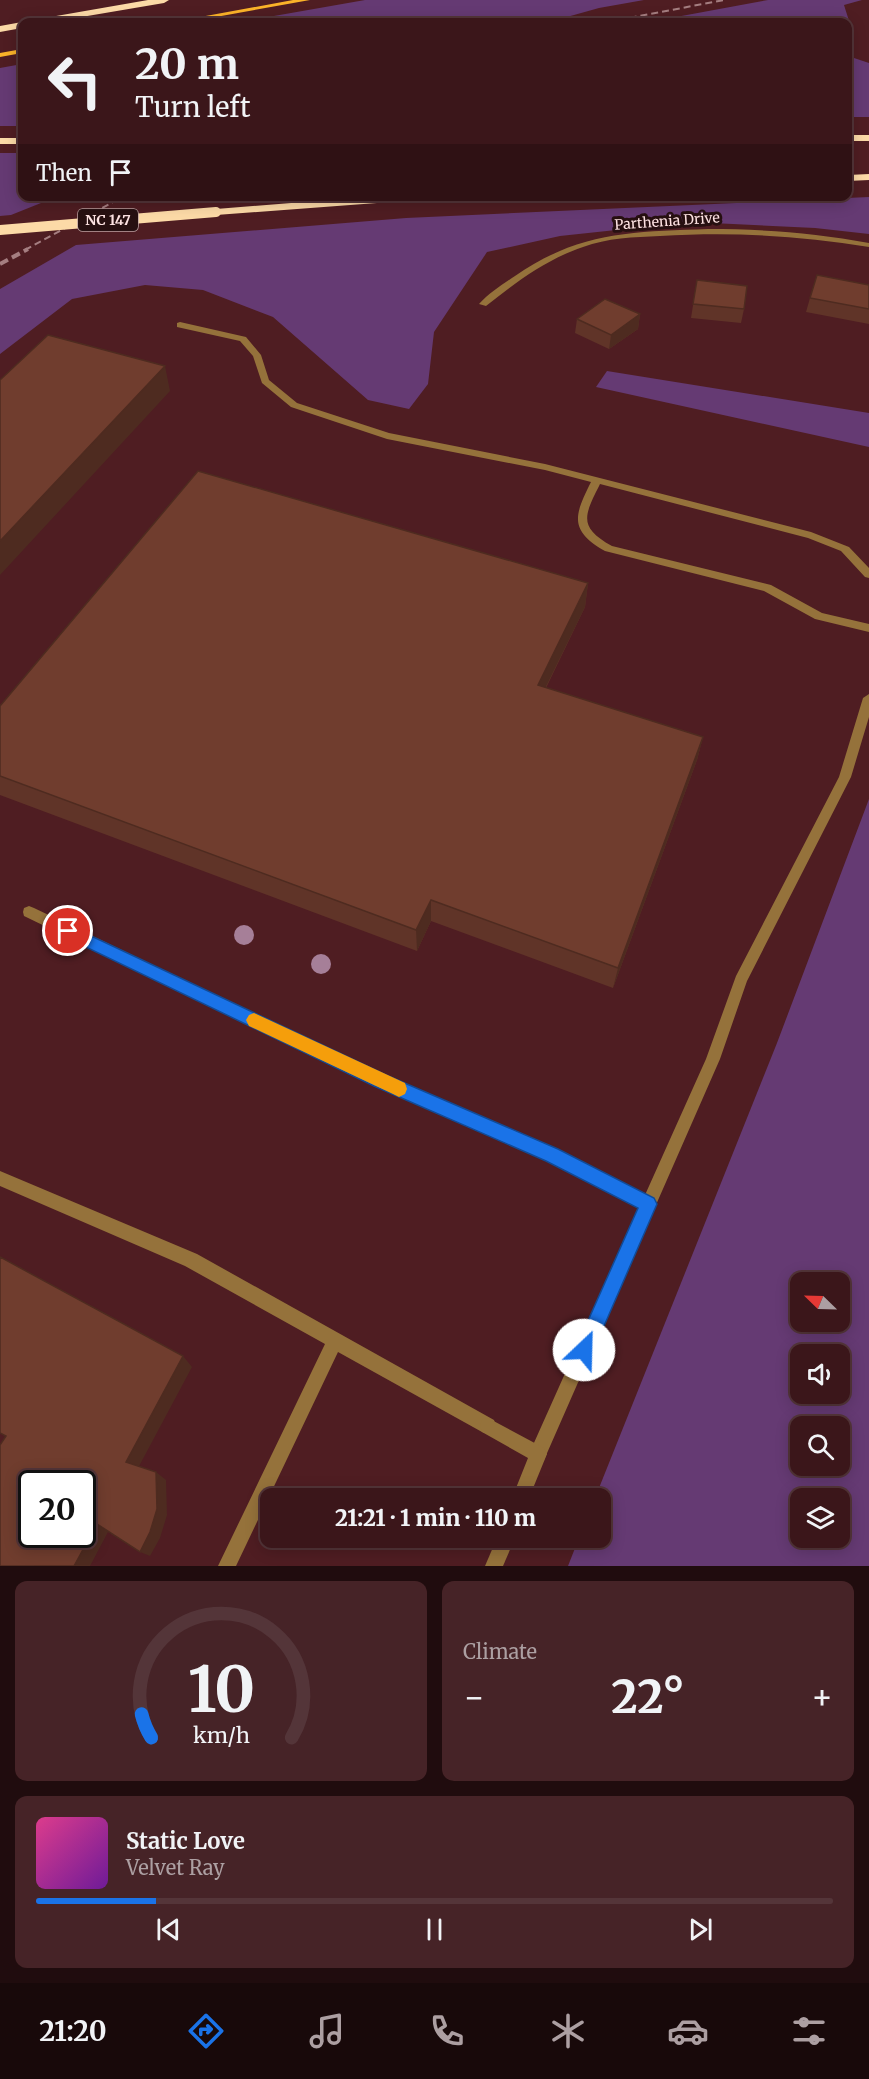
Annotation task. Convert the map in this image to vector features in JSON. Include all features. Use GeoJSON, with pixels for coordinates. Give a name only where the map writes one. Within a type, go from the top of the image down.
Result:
{"type":"FeatureCollection","features":[{"type":"Feature","properties":{"kind":"highway"},"geometry":{"type":"LineString","coordinates":[[62,18],[164,0]]}},
{"type":"Feature","properties":{"kind":"highway"},"geometry":{"type":"LineString","coordinates":[[0,30],[18,27]]}},
{"type":"Feature","properties":{"kind":"highway"},"geometry":{"type":"LineString","coordinates":[[852,138],[869,138]]}},
{"type":"Feature","properties":{"kind":"highway"},"geometry":{"type":"LineString","coordinates":[[0,141],[18,141]]}},
{"type":"Feature","properties":{"kind":"highway"},"geometry":{"type":"LineString","coordinates":[[852,178],[869,177]]}},
{"type":"Feature","properties":{"kind":"highway","name":"NC 147"},"geometry":{"type":"LineString","coordinates":[[0,230],[363,201]]}},
{"type":"Feature","properties":{"kind":"main road"},"geometry":{"type":"LineString","coordinates":[[200,18],[306,0]]}},
{"type":"Feature","properties":{"kind":"main road"},"geometry":{"type":"LineString","coordinates":[[0,55],[18,52]]}},
{"type":"Feature","properties":{"kind":"street","name":"Parthenia Drive"},"geometry":{"type":"LineString","coordinates":[[483,304],[556,255],[600,240],[686,232],[762,231],[802,234],[869,244]]}},
{"type":"Feature","properties":{"kind":"street"},"geometry":{"type":"LineString","coordinates":[[180,325],[243,339],[256,355],[265,381],[294,405],[387,436],[545,467],[811,535],[844,549],[869,574]]}},
{"type":"Feature","properties":{"kind":"street"},"geometry":{"type":"LineString","coordinates":[[597,480],[581,512],[583,526],[590,540],[609,549],[767,588],[819,616],[869,628]]}},
{"type":"Feature","properties":{"kind":"street"},"geometry":{"type":"LineString","coordinates":[[525,1488],[713,1059],[741,980],[845,777],[869,698]]}},
{"type":"Feature","properties":{"kind":"street"},"geometry":{"type":"LineString","coordinates":[[29,912],[380,1081],[552,1155],[648,1204]]}},
{"type":"Feature","properties":{"kind":"street"},"geometry":{"type":"LineString","coordinates":[[0,1178],[191,1260],[538,1454]]}},
{"type":"Feature","properties":{"kind":"street"},"geometry":{"type":"LineString","coordinates":[[227,1566],[335,1341]]}},
{"type":"Feature","properties":{"kind":"street"},"geometry":{"type":"LineString","coordinates":[[494,1566],[502,1548]]}},
{"type":"Feature","properties":{"kind":"shaded area"},"geometry":{"type":"Polygon","coordinates":[[[365,0],[644,0],[599,8],[563,18],[263,18],[365,0]]]}},
{"type":"Feature","properties":{"kind":"shaded area"},"geometry":{"type":"Polygon","coordinates":[[[768,0],[862,0],[844,5],[848,18],[651,18],[676,17],[768,0]]]}},
{"type":"Feature","properties":{"kind":"shaded area"},"geometry":{"type":"Polygon","coordinates":[[[852,57],[869,63],[869,117],[852,117],[852,57]]]}},
{"type":"Feature","properties":{"kind":"shaded area"},"geometry":{"type":"Polygon","coordinates":[[[18,65],[18,126],[0,126],[0,68],[18,65]]]}},
{"type":"Feature","properties":{"kind":"shaded area"},"geometry":{"type":"Polygon","coordinates":[[[0,153],[18,153],[18,201],[46,201],[11,215],[0,216],[0,153]]]}},
{"type":"Feature","properties":{"kind":"shaded area"},"geometry":{"type":"Polygon","coordinates":[[[869,197],[869,234],[815,228],[691,222],[560,236],[487,252],[434,332],[428,384],[409,409],[368,400],[273,317],[203,290],[145,285],[72,299],[0,354],[0,289],[76,245],[406,218],[781,201],[852,201],[852,198],[869,197]]]}},
{"type":"Feature","properties":{"kind":"shaded area"},"geometry":{"type":"Polygon","coordinates":[[[607,371],[869,413],[869,447],[596,387],[607,371]]]}},
{"type":"Feature","properties":{"kind":"shaded area"},"geometry":{"type":"Polygon","coordinates":[[[869,799],[869,1566],[568,1566],[575,1548],[611,1548],[611,1488],[599,1488],[777,1043],[869,799]]]}},
{"type":"Feature","properties":{"kind":"building"},"geometry":{"type":"Polygon","coordinates":[[[817,275],[869,285],[869,309],[810,298],[817,275]]]}},
{"type":"Feature","properties":{"kind":"building"},"geometry":{"type":"Polygon","coordinates":[[[697,280],[747,286],[744,309],[693,304],[697,280]]]}},
{"type":"Feature","properties":{"kind":"building"},"geometry":{"type":"Polygon","coordinates":[[[605,299],[640,314],[611,335],[577,319],[605,299]]]}},
{"type":"Feature","properties":{"kind":"building"},"geometry":{"type":"Polygon","coordinates":[[[48,335],[165,366],[0,541],[0,380],[48,335]]]}},
{"type":"Feature","properties":{"kind":"building"},"geometry":{"type":"Polygon","coordinates":[[[198,471],[588,583],[538,685],[703,737],[618,968],[431,900],[416,930],[0,776],[0,706],[198,471]]]}},
{"type":"Feature","properties":{"kind":"building"},"geometry":{"type":"Polygon","coordinates":[[[0,1257],[183,1356],[126,1462],[156,1472],[157,1509],[150,1532],[140,1552],[97,1524],[96,1526],[96,1470],[18,1470],[18,1548],[84,1548],[74,1566],[0,1566],[0,1445],[6,1436],[0,1433],[0,1257]]]}},
{"type":"Feature","properties":{"kind":"railway"},"geometry":{"type":"LineString","coordinates":[[629,18],[724,0]]}},
{"type":"Feature","properties":{"kind":"railway"},"geometry":{"type":"LineString","coordinates":[[25,250],[115,201]]}},
{"type":"Feature","properties":{"kind":"railway"},"geometry":{"type":"LineString","coordinates":[[0,264],[28,249]]}},
{"type":"Feature","properties":{"kind":"slow traffic"},"geometry":{"type":"LineString","coordinates":[[254,1020],[399,1089]]}},
{"type":"Feature","properties":{"kind":"route"},"geometry":{"type":"LineString","coordinates":[[68,931],[380,1081],[552,1155],[648,1204],[584,1350]]}}]}
